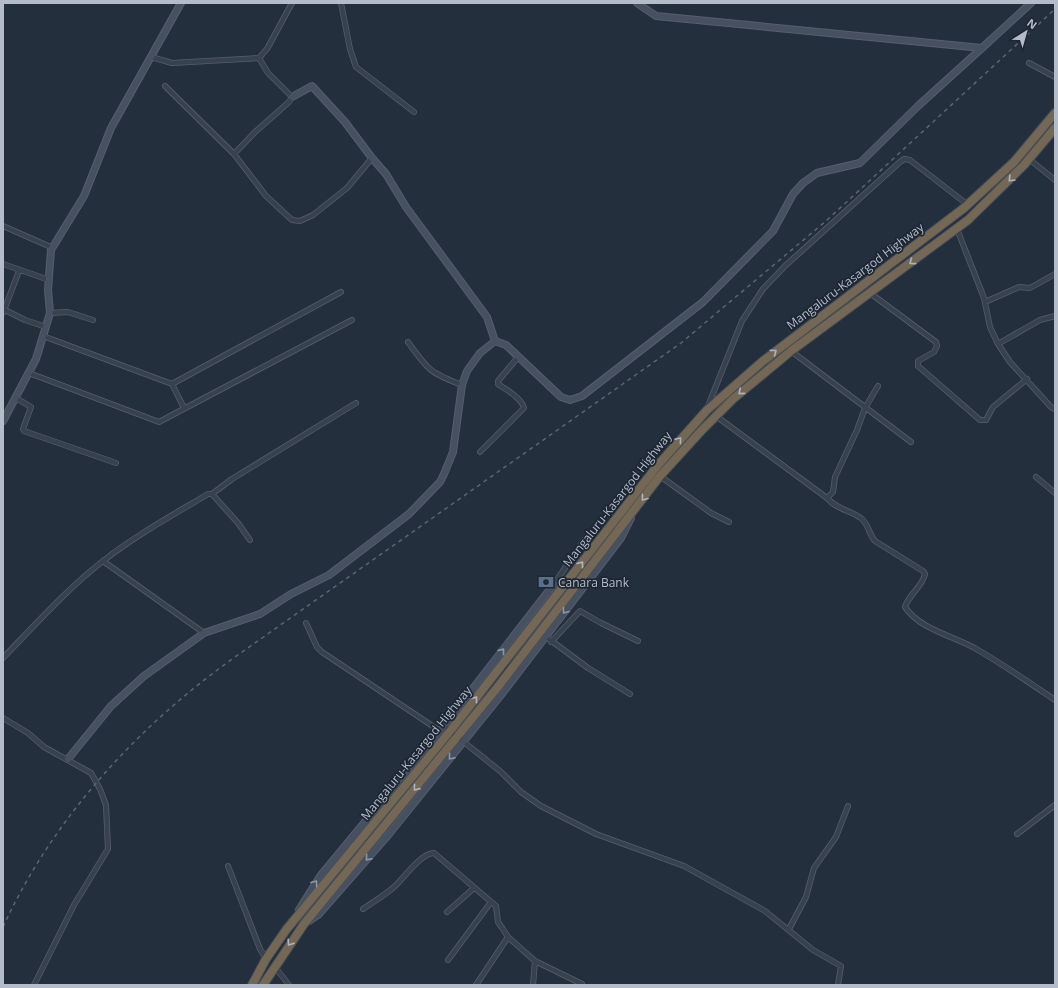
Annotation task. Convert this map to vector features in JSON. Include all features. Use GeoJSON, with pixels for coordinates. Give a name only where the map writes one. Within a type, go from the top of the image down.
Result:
{"type":"FeatureCollection","features":[{"type":"Feature","properties":{"kind":"highway","name":"Mangaluru-Kasargod Highway"},"geometry":{"type":"LineString","coordinates":[[252,985],[266,959],[296,917],[566,582],[658,465],[707,410],[763,361],[968,205],[1014,162],[1055,112]]}},
{"type":"Feature","properties":{"kind":"highway","name":"Mangaluru-Kasargod Highway"},"geometry":{"type":"LineString","coordinates":[[263,985],[304,924],[461,739],[660,476],[733,399],[791,351],[957,229],[1004,186],[1055,128]]}},
{"type":"Feature","properties":{"kind":"street"},"geometry":{"type":"LineString","coordinates":[[3,421],[29,373],[46,327],[50,313],[49,280],[53,248],[84,196],[111,128],[181,3]]}},
{"type":"Feature","properties":{"kind":"street"},"geometry":{"type":"LineString","coordinates":[[151,57],[172,63],[259,58],[267,49],[292,3]]}},
{"type":"Feature","properties":{"kind":"street"},"geometry":{"type":"LineString","coordinates":[[341,3],[350,49],[356,67],[414,112]]}},
{"type":"Feature","properties":{"kind":"street"},"geometry":{"type":"LineString","coordinates":[[637,3],[656,16],[982,48]]}},
{"type":"Feature","properties":{"kind":"street"},"geometry":{"type":"LineString","coordinates":[[495,341],[506,345],[551,390],[561,397],[570,400],[582,396],[704,302],[773,231],[792,194],[803,183],[817,173],[860,163],[872,153],[918,106],[1031,3]]}},
{"type":"Feature","properties":{"kind":"street"},"geometry":{"type":"LineString","coordinates":[[259,58],[268,73],[292,96]]}},
{"type":"Feature","properties":{"kind":"street"},"geometry":{"type":"LineString","coordinates":[[1029,63],[1055,77]]}},
{"type":"Feature","properties":{"kind":"street"},"geometry":{"type":"LineString","coordinates":[[165,86],[234,154],[251,178],[279,210],[292,220],[300,221],[308,218],[347,188],[372,158]]}},
{"type":"Feature","properties":{"kind":"street"},"geometry":{"type":"LineString","coordinates":[[234,154],[255,132],[290,102],[292,96],[312,86],[345,122],[386,174],[406,207],[487,317],[495,341]]}},
{"type":"Feature","properties":{"kind":"street"},"geometry":{"type":"LineString","coordinates":[[707,410],[742,321],[763,290],[785,266],[900,162],[904,159],[910,160],[968,205]]}},
{"type":"Feature","properties":{"kind":"street"},"geometry":{"type":"LineString","coordinates":[[1029,159],[1055,180]]}},
{"type":"Feature","properties":{"kind":"street"},"geometry":{"type":"LineString","coordinates":[[3,233],[4,227],[53,248]]}},
{"type":"Feature","properties":{"kind":"street"},"geometry":{"type":"LineString","coordinates":[[957,229],[985,302],[990,327],[998,344],[1010,362],[1051,407],[1055,409]]}},
{"type":"Feature","properties":{"kind":"street"},"geometry":{"type":"LineString","coordinates":[[3,264],[19,271],[49,280]]}},
{"type":"Feature","properties":{"kind":"street"},"geometry":{"type":"LineString","coordinates":[[19,271],[4,311],[46,327]]}},
{"type":"Feature","properties":{"kind":"street"},"geometry":{"type":"LineString","coordinates":[[985,302],[1019,287],[1030,288],[1055,274]]}},
{"type":"Feature","properties":{"kind":"street"},"geometry":{"type":"LineString","coordinates":[[172,384],[341,292]]}},
{"type":"Feature","properties":{"kind":"street"},"geometry":{"type":"LineString","coordinates":[[870,293],[936,342],[936,350],[918,361],[919,368],[980,420],[986,420],[993,407],[1026,379]]}},
{"type":"Feature","properties":{"kind":"street"},"geometry":{"type":"LineString","coordinates":[[50,313],[68,312],[93,320]]}},
{"type":"Feature","properties":{"kind":"street"},"geometry":{"type":"LineString","coordinates":[[998,344],[1040,320],[1055,316]]}},
{"type":"Feature","properties":{"kind":"street"},"geometry":{"type":"LineString","coordinates":[[29,373],[159,422],[352,320]]}},
{"type":"Feature","properties":{"kind":"street"},"geometry":{"type":"LineString","coordinates":[[43,336],[172,384],[184,408]]}},
{"type":"Feature","properties":{"kind":"street"},"geometry":{"type":"LineString","coordinates":[[68,759],[111,706],[144,676],[204,633],[260,614],[291,594],[329,575],[409,514],[440,482],[453,452],[462,385],[467,371],[480,353],[495,341]]}},
{"type":"Feature","properties":{"kind":"street"},"geometry":{"type":"LineString","coordinates":[[408,342],[428,370],[438,376],[462,385]]}},
{"type":"Feature","properties":{"kind":"street"},"geometry":{"type":"LineString","coordinates":[[791,351],[911,442]]}},
{"type":"Feature","properties":{"kind":"street"},"geometry":{"type":"LineString","coordinates":[[480,452],[524,408],[523,404],[498,384],[498,381],[518,356]]}},
{"type":"Feature","properties":{"kind":"street"},"geometry":{"type":"LineString","coordinates":[[827,498],[833,492],[835,477],[858,430],[865,408],[878,386]]}},
{"type":"Feature","properties":{"kind":"street"},"geometry":{"type":"LineString","coordinates":[[16,398],[31,407],[23,429],[24,431],[116,463]]}},
{"type":"Feature","properties":{"kind":"street"},"geometry":{"type":"LineString","coordinates":[[3,658],[56,604],[103,561],[154,527],[208,494],[212,494],[232,479],[356,404]]}},
{"type":"Feature","properties":{"kind":"street"},"geometry":{"type":"LineString","coordinates":[[716,416],[827,498],[832,504],[842,510],[860,517],[865,522],[870,535],[875,541],[913,564],[925,574],[924,578],[909,598],[905,607],[914,617],[925,625],[978,649],[1055,700]]}},
{"type":"Feature","properties":{"kind":"street"},"geometry":{"type":"LineString","coordinates":[[660,476],[711,513],[730,522]]}},
{"type":"Feature","properties":{"kind":"street"},"geometry":{"type":"LineString","coordinates":[[1036,477],[1055,493]]}},
{"type":"Feature","properties":{"kind":"street"},"geometry":{"type":"LineString","coordinates":[[212,494],[238,523],[250,540]]}},
{"type":"Feature","properties":{"kind":"street"},"geometry":{"type":"LineString","coordinates":[[461,739],[545,636],[621,538],[635,510]]}},
{"type":"Feature","properties":{"kind":"street"},"geometry":{"type":"LineString","coordinates":[[296,917],[303,903],[322,875],[440,731],[448,728],[552,587],[584,540]]}},
{"type":"Feature","properties":{"kind":"street"},"geometry":{"type":"LineString","coordinates":[[103,561],[204,633]]}},
{"type":"Feature","properties":{"kind":"street"},"geometry":{"type":"LineString","coordinates":[[552,587],[566,582]]}},
{"type":"Feature","properties":{"kind":"street"},"geometry":{"type":"LineString","coordinates":[[551,642],[580,611],[601,624],[638,641]]}},
{"type":"Feature","properties":{"kind":"street"},"geometry":{"type":"LineString","coordinates":[[306,623],[317,647],[322,652],[440,731]]}},
{"type":"Feature","properties":{"kind":"street"},"geometry":{"type":"LineString","coordinates":[[545,636],[551,642],[588,668],[630,694]]}},
{"type":"Feature","properties":{"kind":"street"},"geometry":{"type":"LineString","coordinates":[[3,718],[28,733],[44,746],[91,773],[100,789],[106,805],[108,849],[74,905],[34,985]]}},
{"type":"Feature","properties":{"kind":"street"},"geometry":{"type":"LineString","coordinates":[[448,728],[500,771],[521,792],[542,806],[596,834],[684,866],[765,911],[813,950],[841,966],[838,985]]}},
{"type":"Feature","properties":{"kind":"street"},"geometry":{"type":"LineString","coordinates":[[1017,834],[1055,805]]}},
{"type":"Feature","properties":{"kind":"street"},"geometry":{"type":"LineString","coordinates":[[789,929],[806,897],[814,868],[836,837],[848,806]]}},
{"type":"Feature","properties":{"kind":"street"},"geometry":{"type":"LineString","coordinates":[[363,909],[394,887],[416,863],[430,853],[434,853],[496,906],[498,922],[508,937],[535,961],[582,984]]}},
{"type":"Feature","properties":{"kind":"street"},"geometry":{"type":"LineString","coordinates":[[228,866],[260,949],[266,959]]}},
{"type":"Feature","properties":{"kind":"street"},"geometry":{"type":"LineString","coordinates":[[447,912],[474,888]]}},
{"type":"Feature","properties":{"kind":"street"},"geometry":{"type":"LineString","coordinates":[[448,960],[491,902]]}},
{"type":"Feature","properties":{"kind":"street"},"geometry":{"type":"LineString","coordinates":[[476,985],[508,937]]}},
{"type":"Feature","properties":{"kind":"street"},"geometry":{"type":"LineString","coordinates":[[533,985],[535,961]]}},
{"type":"Feature","properties":{"kind":"street"},"geometry":{"type":"LineString","coordinates":[[274,967],[289,985]]}},
{"type":"Feature","properties":{"kind":"railway"},"geometry":{"type":"LineString","coordinates":[[3,927],[23,887],[73,812],[101,777],[132,744],[165,713],[199,684],[235,657],[681,343],[826,221],[1055,9]]}},
{"type":"Feature","properties":{"kind":"place","name":"Canara Bank"},"geometry":{"type":"Point","coordinates":[546,582]}}]}
